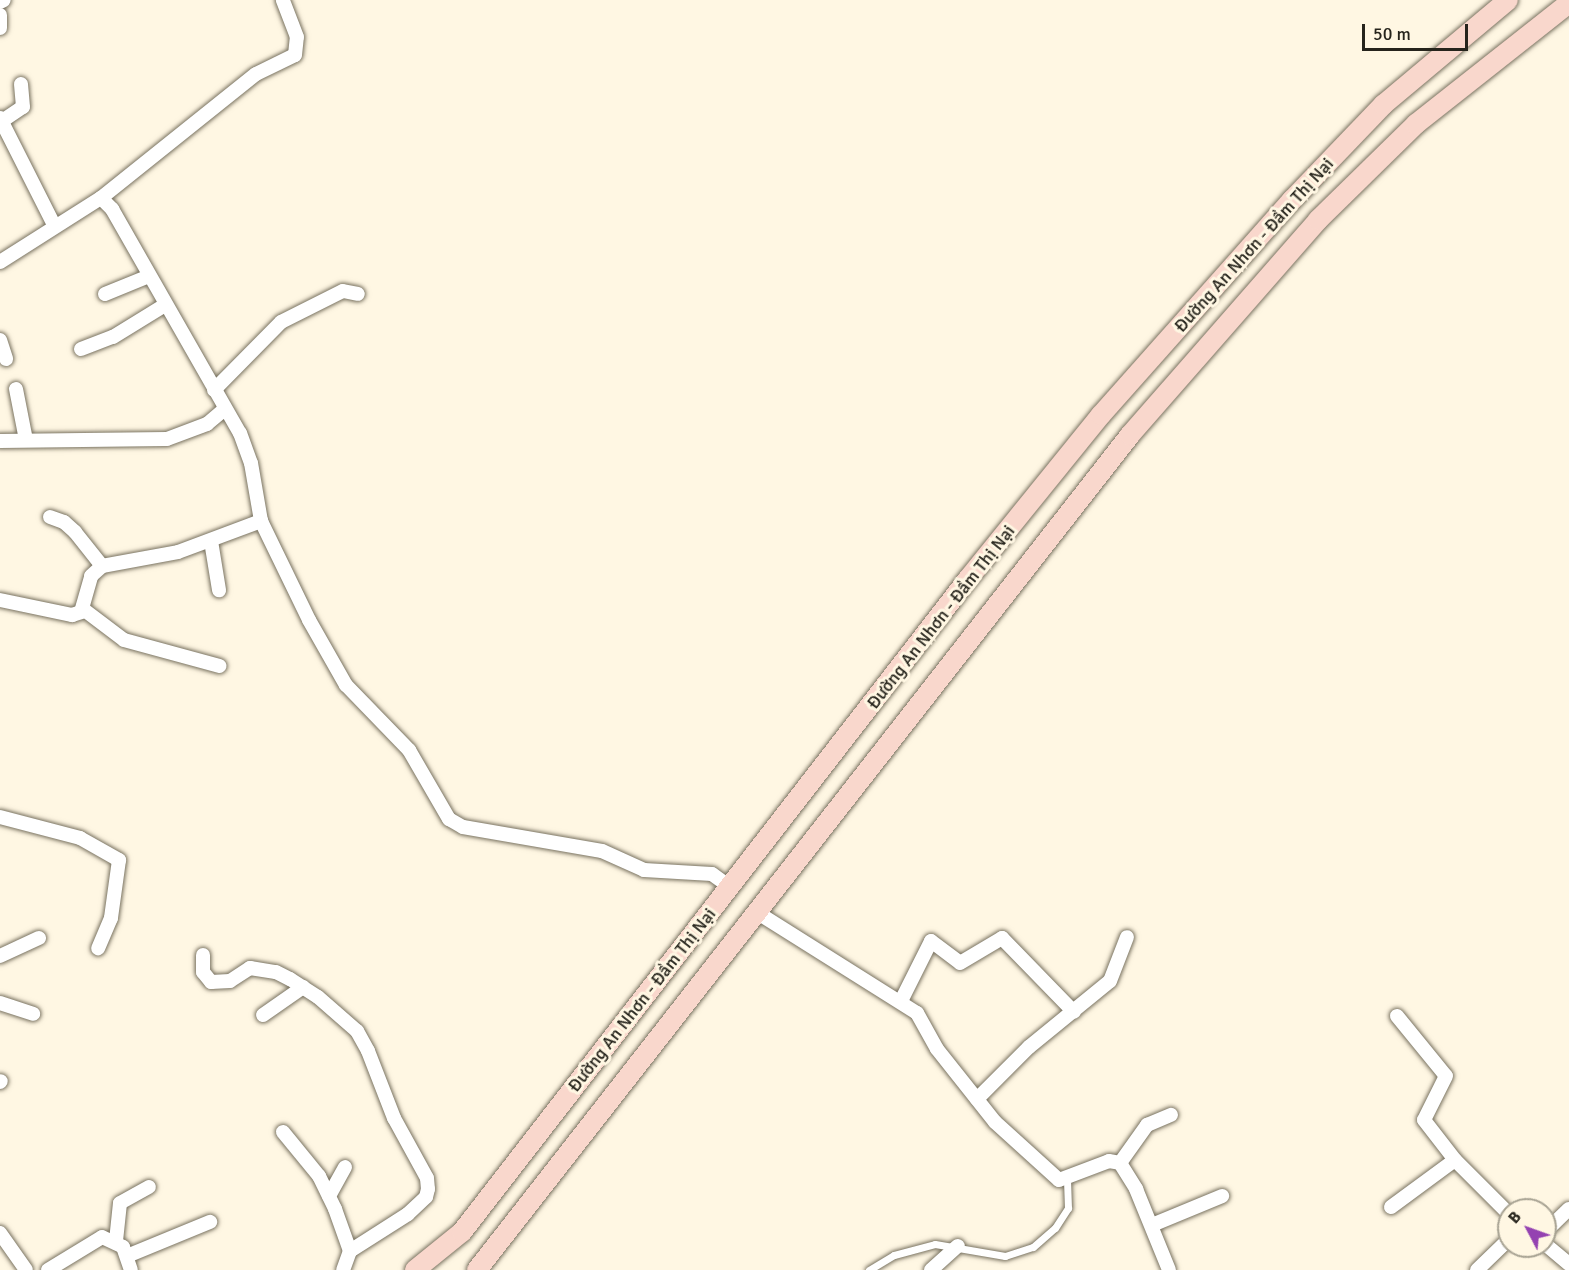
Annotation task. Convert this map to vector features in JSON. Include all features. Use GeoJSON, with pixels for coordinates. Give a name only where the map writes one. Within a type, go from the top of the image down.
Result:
{"type":"FeatureCollection","features":[{"type":"Feature","properties":{"kind":"main road","name":"Đường An Nhơn - Đầm Thị Nại"},"geometry":{"type":"LineString","coordinates":[[415,1270],[462,1232],[968,579],[1101,415],[1292,200],[1375,114],[1508,0]]}},
{"type":"Feature","properties":{"kind":"main road","name":"Đường An Nhơn - Đầm Thị Nại"},"geometry":{"type":"LineString","coordinates":[[477,1270],[1123,444],[1318,220],[1416,124],[1569,3]]}},
{"type":"Feature","properties":{"kind":"street"},"geometry":{"type":"LineString","coordinates":[[0,262],[54,225],[101,198],[256,74],[295,55],[297,37],[283,0]]}},
{"type":"Feature","properties":{"kind":"street"},"geometry":{"type":"LineString","coordinates":[[0,15],[0,28]]}},
{"type":"Feature","properties":{"kind":"street"},"geometry":{"type":"LineString","coordinates":[[21,84],[23,107],[1,120],[54,225]]}},
{"type":"Feature","properties":{"kind":"street"},"geometry":{"type":"LineString","coordinates":[[101,198],[112,209],[240,433],[251,463],[261,521],[346,685],[410,750],[449,819],[462,827],[602,851],[644,870],[712,874],[730,887]]}},
{"type":"Feature","properties":{"kind":"street"},"geometry":{"type":"LineString","coordinates":[[105,294],[149,276]]}},
{"type":"Feature","properties":{"kind":"street"},"geometry":{"type":"LineString","coordinates":[[214,390],[281,322],[343,291],[358,294]]}},
{"type":"Feature","properties":{"kind":"street"},"geometry":{"type":"LineString","coordinates":[[81,349],[113,337],[165,305]]}},
{"type":"Feature","properties":{"kind":"street"},"geometry":{"type":"LineString","coordinates":[[0,340],[6,359]]}},
{"type":"Feature","properties":{"kind":"street"},"geometry":{"type":"LineString","coordinates":[[16,389],[26,440]]}},
{"type":"Feature","properties":{"kind":"street"},"geometry":{"type":"LineString","coordinates":[[0,441],[167,438],[207,424],[225,409]]}},
{"type":"Feature","properties":{"kind":"street"},"geometry":{"type":"LineString","coordinates":[[50,518],[64,522],[75,532],[102,566]]}},
{"type":"Feature","properties":{"kind":"street"},"geometry":{"type":"LineString","coordinates":[[0,600],[60,615],[72,615],[83,609],[91,576],[102,566],[178,552],[261,521]]}},
{"type":"Feature","properties":{"kind":"street"},"geometry":{"type":"LineString","coordinates":[[211,541],[219,590]]}},
{"type":"Feature","properties":{"kind":"street"},"geometry":{"type":"LineString","coordinates":[[83,609],[124,640],[220,666]]}},
{"type":"Feature","properties":{"kind":"street"},"geometry":{"type":"LineString","coordinates":[[0,818],[80,838],[119,860],[111,918],[98,948]]}},
{"type":"Feature","properties":{"kind":"street"},"geometry":{"type":"LineString","coordinates":[[758,913],[917,1013],[938,1049],[977,1099],[1026,1154],[1059,1180],[1067,1180],[1091,1166],[1109,1161],[1119,1163]]}},
{"type":"Feature","properties":{"kind":"street"},"geometry":{"type":"LineString","coordinates":[[977,1099],[1029,1047],[1110,981],[1127,937]]}},
{"type":"Feature","properties":{"kind":"street"},"geometry":{"type":"LineString","coordinates":[[0,956],[39,938]]}},
{"type":"Feature","properties":{"kind":"street"},"geometry":{"type":"LineString","coordinates":[[901,1001],[931,941],[960,963],[1002,938],[1074,1012]]}},
{"type":"Feature","properties":{"kind":"street"},"geometry":{"type":"LineString","coordinates":[[204,955],[203,972],[211,982],[224,982],[250,968],[262,968],[303,987],[357,1031],[394,1118],[426,1178],[427,1193],[418,1205],[350,1251],[343,1270]]}},
{"type":"Feature","properties":{"kind":"street"},"geometry":{"type":"LineString","coordinates":[[263,1015],[303,987]]}},
{"type":"Feature","properties":{"kind":"street"},"geometry":{"type":"LineString","coordinates":[[0,1003],[33,1014]]}},
{"type":"Feature","properties":{"kind":"street"},"geometry":{"type":"LineString","coordinates":[[1397,1016],[1446,1076],[1424,1120],[1455,1160],[1497,1202]]}},
{"type":"Feature","properties":{"kind":"street"},"geometry":{"type":"LineString","coordinates":[[1119,1163],[1148,1125],[1171,1115]]}},
{"type":"Feature","properties":{"kind":"street"},"geometry":{"type":"LineString","coordinates":[[283,1132],[319,1176],[350,1251]]}},
{"type":"Feature","properties":{"kind":"street"},"geometry":{"type":"LineString","coordinates":[[1391,1207],[1455,1160]]}},
{"type":"Feature","properties":{"kind":"street"},"geometry":{"type":"LineString","coordinates":[[1119,1163],[1152,1225],[1168,1270]]}},
{"type":"Feature","properties":{"kind":"street"},"geometry":{"type":"LineString","coordinates":[[329,1196],[345,1167]]}},
{"type":"Feature","properties":{"kind":"street"},"geometry":{"type":"LineString","coordinates":[[131,1270],[127,1256],[116,1240],[120,1203],[149,1187]]}},
{"type":"Feature","properties":{"kind":"street"},"geometry":{"type":"LineString","coordinates":[[1152,1225],[1222,1196]]}},
{"type":"Feature","properties":{"kind":"street"},"geometry":{"type":"LineString","coordinates":[[1557,1220],[1569,1209]]}},
{"type":"Feature","properties":{"kind":"street"},"geometry":{"type":"LineString","coordinates":[[127,1256],[210,1222]]}},
{"type":"Feature","properties":{"kind":"street"},"geometry":{"type":"LineString","coordinates":[[0,1233],[26,1270]]}},
{"type":"Feature","properties":{"kind":"street"},"geometry":{"type":"LineString","coordinates":[[48,1270],[102,1237],[116,1240]]}},
{"type":"Feature","properties":{"kind":"street"},"geometry":{"type":"LineString","coordinates":[[931,1270],[958,1246]]}},
{"type":"Feature","properties":{"kind":"street"},"geometry":{"type":"LineString","coordinates":[[1477,1270],[1497,1251]]}},
{"type":"Feature","properties":{"kind":"street"},"geometry":{"type":"LineString","coordinates":[[1557,1254],[1569,1264]]}},
{"type":"Feature","properties":{"kind":"lane"},"geometry":{"type":"LineString","coordinates":[[869,1270],[913,1249],[935,1244],[958,1246],[1005,1256],[1033,1247],[1055,1228],[1068,1208],[1067,1180]]}}]}
